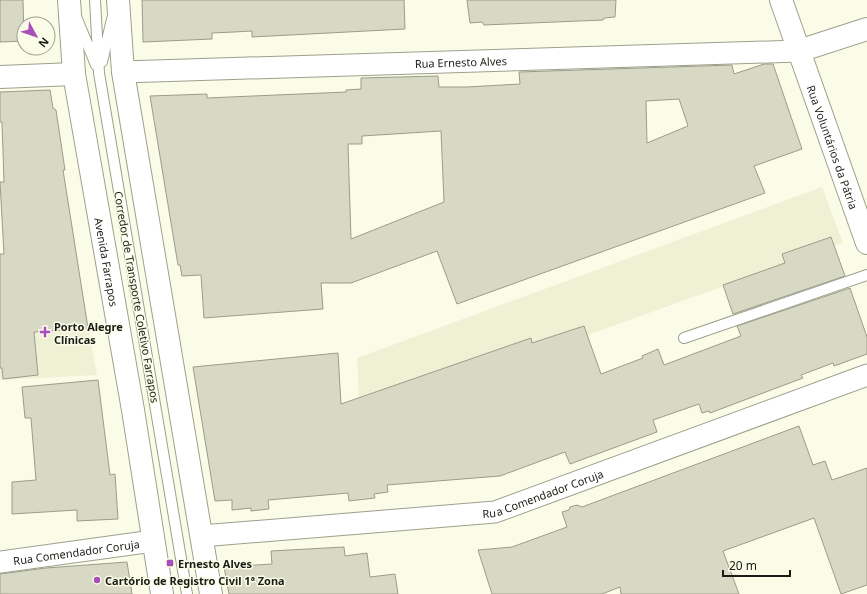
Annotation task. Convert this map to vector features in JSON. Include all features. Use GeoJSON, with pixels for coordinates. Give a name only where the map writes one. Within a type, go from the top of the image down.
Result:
{"type":"FeatureCollection","features":[{"type":"Feature","properties":{"kind":"main road","name":"Avenida Farrapos"},"geometry":{"type":"LineString","coordinates":[[70,0],[74,74],[132,402],[162,594]]}},
{"type":"Feature","properties":{"kind":"main road"},"geometry":{"type":"LineString","coordinates":[[118,0],[123,72],[211,594]]}},
{"type":"Feature","properties":{"kind":"main road","name":"Rua Voluntários da Pátria"},"geometry":{"type":"LineString","coordinates":[[781,0],[867,243]]}},
{"type":"Feature","properties":{"kind":"main road","name":"Rua Voluntários da Pátria"},"geometry":{"type":"LineString","coordinates":[[796,0],[799,51]]}},
{"type":"Feature","properties":{"kind":"main road"},"geometry":{"type":"LineString","coordinates":[[799,51],[867,29]]}},
{"type":"Feature","properties":{"kind":"main road"},"geometry":{"type":"LineString","coordinates":[[0,77],[74,74]]}},
{"type":"Feature","properties":{"kind":"street","name":"Rua Ernesto Alves"},"geometry":{"type":"LineString","coordinates":[[123,72],[799,51]]}},
{"type":"Feature","properties":{"kind":"street","name":"Rua Comendador Coruja"},"geometry":{"type":"LineString","coordinates":[[202,536],[495,512],[867,375]]}},
{"type":"Feature","properties":{"kind":"street","name":"Rua Comendador Coruja"},"geometry":{"type":"LineString","coordinates":[[0,562],[153,541]]}},
{"type":"Feature","properties":{"kind":"lane"},"geometry":{"type":"LineString","coordinates":[[70,0],[99,73]]}},
{"type":"Feature","properties":{"kind":"lane","name":"Corredor de Transporte Coletivo Farrapos"},"geometry":{"type":"LineString","coordinates":[[95,0],[99,73],[188,594]]}},
{"type":"Feature","properties":{"kind":"lane"},"geometry":{"type":"LineString","coordinates":[[99,73],[118,0]]}},
{"type":"Feature","properties":{"kind":"lane"},"geometry":{"type":"LineString","coordinates":[[684,338],[867,275]]}},
{"type":"Feature","properties":{"kind":"shaded area"},"geometry":{"type":"Polygon","coordinates":[[[822,187],[843,243],[360,417],[357,358],[822,187]]]}},
{"type":"Feature","properties":{"kind":"shaded area","name":"Porto Alegre Clínicas"},"geometry":{"type":"Polygon","coordinates":[[[81,285],[97,375],[0,380],[0,289],[81,285]]]}},
{"type":"Feature","properties":{"kind":"building"},"geometry":{"type":"Polygon","coordinates":[[[0,0],[23,0],[23,16],[16,16],[16,41],[0,42],[0,0]]]}},
{"type":"Feature","properties":{"kind":"building"},"geometry":{"type":"Polygon","coordinates":[[[142,0],[404,0],[405,29],[252,37],[252,31],[212,33],[212,39],[143,42],[142,0]]]}},
{"type":"Feature","properties":{"kind":"building"},"geometry":{"type":"Polygon","coordinates":[[[467,0],[616,0],[615,17],[604,18],[603,20],[484,25],[482,22],[470,23],[467,0]]]}},
{"type":"Feature","properties":{"kind":"building"},"geometry":{"type":"Polygon","coordinates":[[[764,64],[773,64],[802,149],[754,166],[765,193],[457,304],[437,251],[351,283],[321,283],[323,309],[204,318],[201,275],[182,276],[180,265],[178,265],[150,96],[207,94],[207,98],[346,92],[346,90],[361,89],[361,78],[438,76],[439,87],[520,84],[519,72],[732,65],[734,74],[764,64]],[[679,99],[646,101],[647,143],[688,126],[679,99]],[[441,131],[362,136],[362,144],[348,144],[351,239],[444,202],[441,131]]]}},
{"type":"Feature","properties":{"kind":"building"},"geometry":{"type":"Polygon","coordinates":[[[50,90],[53,108],[56,110],[65,170],[63,170],[88,328],[34,332],[38,375],[3,379],[2,368],[0,368],[0,254],[4,254],[0,182],[4,182],[2,122],[0,122],[0,92],[50,90]]]}},
{"type":"Feature","properties":{"kind":"building"},"geometry":{"type":"Polygon","coordinates":[[[831,237],[845,276],[733,314],[723,285],[785,263],[782,254],[831,237]]]}},
{"type":"Feature","properties":{"kind":"building"},"geometry":{"type":"Polygon","coordinates":[[[850,288],[867,337],[867,354],[834,366],[833,363],[801,375],[803,378],[710,413],[709,411],[702,413],[699,404],[653,420],[657,432],[570,464],[565,452],[500,476],[387,485],[388,492],[374,494],[375,498],[349,501],[348,493],[268,500],[269,509],[251,511],[251,508],[232,510],[232,500],[215,501],[193,367],[338,353],[341,404],[531,338],[532,343],[584,326],[601,374],[643,358],[642,356],[658,349],[664,365],[741,336],[737,326],[850,288]]]}},
{"type":"Feature","properties":{"kind":"building"},"geometry":{"type":"Polygon","coordinates":[[[98,380],[110,475],[115,474],[118,519],[77,521],[77,510],[12,514],[12,482],[36,480],[31,418],[25,418],[22,387],[98,380]]]}},
{"type":"Feature","properties":{"kind":"building"},"geometry":{"type":"Polygon","coordinates":[[[799,426],[813,465],[825,461],[832,480],[867,468],[867,585],[841,594],[814,518],[723,551],[739,594],[621,594],[620,587],[602,594],[492,594],[478,550],[512,547],[567,527],[562,512],[569,510],[570,507],[577,505],[582,507],[799,426]]]}},
{"type":"Feature","properties":{"kind":"building"},"geometry":{"type":"Polygon","coordinates":[[[344,547],[345,556],[367,553],[370,577],[395,574],[398,594],[229,594],[224,567],[272,564],[271,551],[344,547]]]}},
{"type":"Feature","properties":{"kind":"building"},"geometry":{"type":"Polygon","coordinates":[[[127,562],[132,594],[0,594],[0,574],[46,568],[127,562]]]}},
{"type":"Feature","properties":{"kind":"place","name":"Porto Alegre Clínicas"},"geometry":{"type":"Point","coordinates":[45,332]}},
{"type":"Feature","properties":{"kind":"place","name":"Ernesto Alves"},"geometry":{"type":"Point","coordinates":[170,563]}},
{"type":"Feature","properties":{"kind":"place","name":"Cartório de Registro Civil 1ª Zona"},"geometry":{"type":"Point","coordinates":[97,580]}}]}
